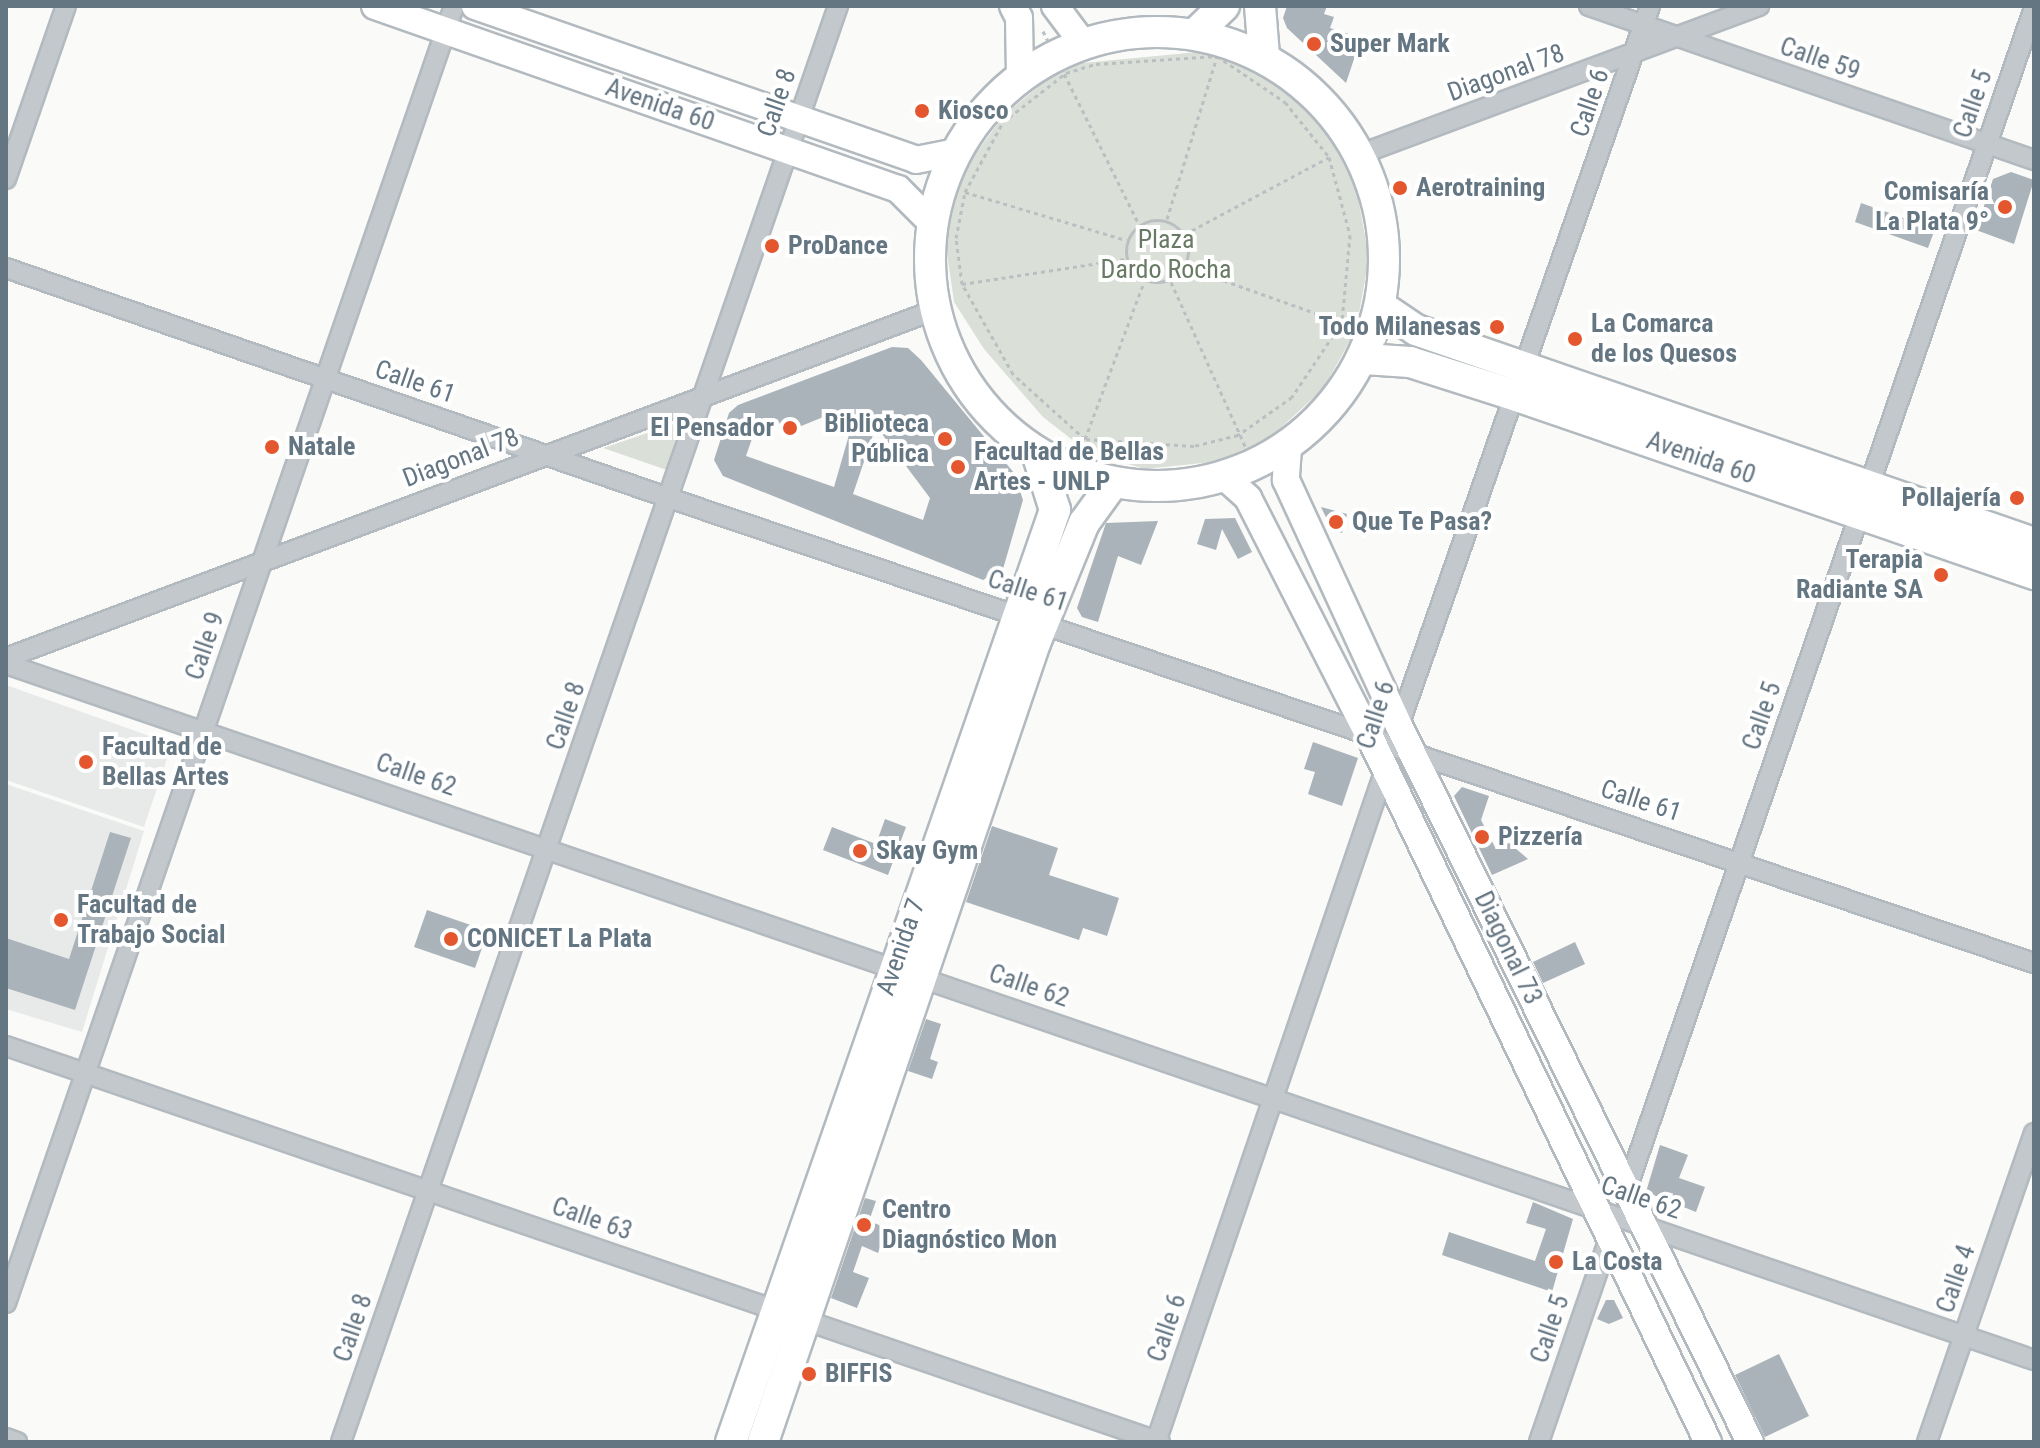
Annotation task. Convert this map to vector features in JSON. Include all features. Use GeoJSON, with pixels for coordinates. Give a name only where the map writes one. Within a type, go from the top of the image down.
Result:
{"type":"FeatureCollection","features":[{"type":"Feature","properties":{"kind":"main road","name":"Avenida 60"},"geometry":{"type":"LineString","coordinates":[[375,6],[449,18],[788,150],[898,189],[932,223]]}},
{"type":"Feature","properties":{"kind":"main road","name":"Avenida 60"},"geometry":{"type":"LineString","coordinates":[[475,6],[916,160],[956,152]]}},
{"type":"Feature","properties":{"kind":"main road"},"geometry":{"type":"LineString","coordinates":[[1196,33],[1224,6]]}},
{"type":"Feature","properties":{"kind":"main road"},"geometry":{"type":"LineString","coordinates":[[1260,6],[1264,56]]}},
{"type":"Feature","properties":{"kind":"main road"},"geometry":{"type":"LineString","coordinates":[[1237,488],[1288,448],[1373,334],[1385,235],[1361,154],[1313,91],[1264,56],[1196,33],[1082,42],[1034,11],[1020,75],[956,152],[932,223],[935,310],[953,360],[974,395],[1003,427],[1037,453],[1113,483],[1237,488],[1286,480]]}},
{"type":"Feature","properties":{"kind":"main road"},"geometry":{"type":"LineString","coordinates":[[1020,75],[1060,64],[1082,42]]}},
{"type":"Feature","properties":{"kind":"main road","name":"Avenida 60"},"geometry":{"type":"LineString","coordinates":[[1373,334],[1416,330],[1526,366],[1865,498],[2034,574]]}},
{"type":"Feature","properties":{"kind":"main road"},"geometry":{"type":"LineString","coordinates":[[1410,362],[1407,343],[1416,330]]}},
{"type":"Feature","properties":{"kind":"main road","name":"Avenida 60"},"geometry":{"type":"LineString","coordinates":[[1373,334],[1410,362],[1517,396],[1865,498],[2034,543]]}},
{"type":"Feature","properties":{"kind":"main road","name":"Diagonal 73"},"geometry":{"type":"LineString","coordinates":[[1288,448],[1286,480],[1392,746],[1708,1442]]}},
{"type":"Feature","properties":{"kind":"main road","name":"Avenida 7"},"geometry":{"type":"LineString","coordinates":[[731,1442],[776,1312],[908,972],[1030,619],[1055,510],[1037,453]]}},
{"type":"Feature","properties":{"kind":"main road","name":"Avenida 7"},"geometry":{"type":"LineString","coordinates":[[1030,619],[1084,523],[1113,483]]}},
{"type":"Feature","properties":{"kind":"main road","name":"Diagonal 73"},"geometry":{"type":"LineString","coordinates":[[1237,488],[1392,746],[1626,1188],[1750,1442]]}},
{"type":"Feature","properties":{"kind":"main road","name":"Avenida 7"},"geometry":{"type":"LineString","coordinates":[[763,1442],[805,1321],[908,972]]}},
{"type":"Feature","properties":{"kind":"street"},"geometry":{"type":"LineString","coordinates":[[6,179],[66,6]]}},
{"type":"Feature","properties":{"kind":"street","name":"Calle 8"},"geometry":{"type":"LineString","coordinates":[[341,1442],[838,6]]}},
{"type":"Feature","properties":{"kind":"street","name":"Calle 59"},"geometry":{"type":"LineString","coordinates":[[1589,6],[2034,160]]}},
{"type":"Feature","properties":{"kind":"street","name":"Calle 6"},"geometry":{"type":"LineString","coordinates":[[1157,1442],[1392,746],[1517,396],[1650,6]]}},
{"type":"Feature","properties":{"kind":"street","name":"Diagonal 78"},"geometry":{"type":"LineString","coordinates":[[1361,154],[1759,6]]}},
{"type":"Feature","properties":{"kind":"street","name":"Calle 5"},"geometry":{"type":"LineString","coordinates":[[1539,1442],[1607,1221],[1626,1188],[2034,8]]}},
{"type":"Feature","properties":{"kind":"street","name":"Calle 9"},"geometry":{"type":"LineString","coordinates":[[6,1303],[449,18]]}},
{"type":"Feature","properties":{"kind":"street","name":"Calle 61"},"geometry":{"type":"LineString","coordinates":[[6,268],[1392,746],[1740,861],[2034,963]]}},
{"type":"Feature","properties":{"kind":"street","name":"Diagonal 78"},"geometry":{"type":"LineString","coordinates":[[6,661],[544,454],[935,310]]}},
{"type":"Feature","properties":{"kind":"street","name":"Calle 62"},"geometry":{"type":"LineString","coordinates":[[6,661],[1274,1097],[1607,1221],[1644,1226],[2034,1360]]}},
{"type":"Feature","properties":{"kind":"street","name":"Calle 63"},"geometry":{"type":"LineString","coordinates":[[6,1046],[1157,1442]]}},
{"type":"Feature","properties":{"kind":"street","name":"Calle 4"},"geometry":{"type":"LineString","coordinates":[[1927,1442],[2034,1133]]}},
{"type":"Feature","properties":{"kind":"street"},"geometry":{"type":"LineString","coordinates":[[6,1438],[17,1442]]}},
{"type":"Feature","properties":{"kind":"path"},"geometry":{"type":"LineString","coordinates":[[1034,11],[1139,224]]}},
{"type":"Feature","properties":{"kind":"path"},"geometry":{"type":"LineString","coordinates":[[1167,219],[1217,56]]}},
{"type":"Feature","properties":{"kind":"path"},"geometry":{"type":"LineString","coordinates":[[1217,56],[1285,102],[1329,157],[1350,235],[1342,322],[1292,397],[1238,435],[1194,446],[1085,439],[1013,374],[962,284],[956,238],[965,192],[1003,122],[1060,64],[1217,56]]}},
{"type":"Feature","properties":{"kind":"path"},"geometry":{"type":"LineString","coordinates":[[1185,234],[1329,157]]}},
{"type":"Feature","properties":{"kind":"path"},"geometry":{"type":"LineString","coordinates":[[965,192],[1126,240]]}},
{"type":"Feature","properties":{"kind":"path"},"geometry":{"type":"LineString","coordinates":[[1167,219],[1185,234],[1186,267],[1171,282],[1144,282],[1125,259],[1126,240],[1139,224],[1167,219]]}},
{"type":"Feature","properties":{"kind":"path"},"geometry":{"type":"LineString","coordinates":[[962,284],[1125,259]]}},
{"type":"Feature","properties":{"kind":"path"},"geometry":{"type":"LineString","coordinates":[[1186,267],[1373,334]]}},
{"type":"Feature","properties":{"kind":"path"},"geometry":{"type":"LineString","coordinates":[[1085,439],[1144,282]]}},
{"type":"Feature","properties":{"kind":"path"},"geometry":{"type":"LineString","coordinates":[[1171,282],[1238,435]]}},
{"type":"Feature","properties":{"kind":"shaded area","name":"Facultad de Bellas Artes"},"geometry":{"type":"Polygon","coordinates":[[[6,685],[172,744],[144,827],[6,780],[6,685]]]}},
{"type":"Feature","properties":{"kind":"shaded area","name":"Facultad de Trabajo Social"},"geometry":{"type":"Polygon","coordinates":[[[6,784],[144,831],[82,1032],[6,1009],[6,784]]]}},
{"type":"Feature","properties":{"kind":"green space","name":"Plaza Dardo Rocha"},"geometry":{"type":"Polygon","coordinates":[[[1215,53],[1264,74],[1320,121],[1356,186],[1369,258],[1356,330],[1323,389],[1273,435],[1246,451],[1212,462],[1145,469],[1088,452],[1043,417],[984,349],[954,302],[945,239],[962,172],[1004,115],[1055,73],[1072,64],[1215,53]]]}},
{"type":"Feature","properties":{"kind":"green space"},"geometry":{"type":"Polygon","coordinates":[[[680,422],[667,470],[603,448],[680,422]]]}},
{"type":"Feature","properties":{"kind":"building"},"geometry":{"type":"Polygon","coordinates":[[[1287,6],[1327,6],[1324,14],[1334,17],[1330,28],[1361,38],[1346,83],[1287,28],[1283,18],[1287,6]]]}},
{"type":"Feature","properties":{"kind":"building","name":"Comisaría La Plata 9°"},"geometry":{"type":"Polygon","coordinates":[[[2011,172],[2034,180],[2014,244],[1976,230],[1993,179],[2011,172]]]}},
{"type":"Feature","properties":{"kind":"building"},"geometry":{"type":"Polygon","coordinates":[[[1861,203],[1935,229],[1928,248],[1855,222],[1861,203]]]}},
{"type":"Feature","properties":{"kind":"building","name":"Facultad de Bellas Artes - UNLP"},"geometry":{"type":"Polygon","coordinates":[[[892,347],[908,348],[1014,473],[1023,500],[1003,569],[983,580],[723,476],[714,460],[729,413],[738,405],[892,347]],[[843,409],[784,433],[778,420],[755,430],[746,456],[834,487],[851,428],[843,409]],[[876,426],[853,494],[923,520],[930,498],[876,426]]]}},
{"type":"Feature","properties":{"kind":"building","name":"Que Te Pasa?"},"geometry":{"type":"Polygon","coordinates":[[[1321,507],[1347,514],[1342,533],[1332,530],[1321,507]]]}},
{"type":"Feature","properties":{"kind":"building"},"geometry":{"type":"Polygon","coordinates":[[[1235,518],[1252,552],[1238,559],[1222,529],[1216,550],[1197,544],[1205,519],[1235,518]]]}},
{"type":"Feature","properties":{"kind":"building"},"geometry":{"type":"Polygon","coordinates":[[[1158,521],[1141,565],[1118,556],[1098,622],[1082,617],[1077,608],[1106,523],[1158,521]]]}},
{"type":"Feature","properties":{"kind":"building"},"geometry":{"type":"Polygon","coordinates":[[[1313,742],[1358,758],[1342,806],[1308,794],[1315,772],[1304,769],[1313,742]]]}},
{"type":"Feature","properties":{"kind":"building"},"geometry":{"type":"Polygon","coordinates":[[[1462,787],[1489,796],[1481,820],[1496,849],[1509,843],[1528,859],[1492,875],[1454,796],[1462,787]]]}},
{"type":"Feature","properties":{"kind":"building","name":"Skay Gym"},"geometry":{"type":"Polygon","coordinates":[[[885,819],[906,827],[888,875],[823,850],[832,827],[876,844],[885,819]]]}},
{"type":"Feature","properties":{"kind":"building"},"geometry":{"type":"Polygon","coordinates":[[[992,826],[1058,848],[1049,875],[1119,898],[1107,936],[1083,928],[1079,940],[966,902],[992,826]]]}},
{"type":"Feature","properties":{"kind":"building"},"geometry":{"type":"Polygon","coordinates":[[[110,832],[131,838],[75,1010],[6,988],[6,938],[69,959],[110,832]]]}},
{"type":"Feature","properties":{"kind":"building","name":"CONICET La Plata"},"geometry":{"type":"Polygon","coordinates":[[[427,910],[488,931],[475,968],[414,947],[427,910]]]}},
{"type":"Feature","properties":{"kind":"building"},"geometry":{"type":"Polygon","coordinates":[[[1575,942],[1585,964],[1543,983],[1533,962],[1575,942]]]}},
{"type":"Feature","properties":{"kind":"building"},"geometry":{"type":"Polygon","coordinates":[[[926,1019],[941,1024],[930,1059],[938,1062],[932,1079],[908,1071],[926,1019]]]}},
{"type":"Feature","properties":{"kind":"building"},"geometry":{"type":"Polygon","coordinates":[[[1660,1145],[1688,1155],[1679,1178],[1705,1187],[1696,1212],[1646,1192],[1660,1145]]]}},
{"type":"Feature","properties":{"kind":"building"},"geometry":{"type":"Polygon","coordinates":[[[865,1198],[876,1201],[869,1221],[887,1228],[878,1253],[862,1246],[853,1272],[869,1278],[857,1308],[831,1298],[865,1198]]]}},
{"type":"Feature","properties":{"kind":"building"},"geometry":{"type":"Polygon","coordinates":[[[1533,1202],[1573,1219],[1552,1292],[1442,1255],[1449,1232],[1535,1261],[1546,1229],[1526,1223],[1533,1202]]]}},
{"type":"Feature","properties":{"kind":"building"},"geometry":{"type":"Polygon","coordinates":[[[1606,1300],[1614,1300],[1623,1318],[1609,1324],[1597,1319],[1606,1300]]]}},
{"type":"Feature","properties":{"kind":"building"},"geometry":{"type":"Polygon","coordinates":[[[1779,1354],[1809,1416],[1765,1437],[1735,1375],[1779,1354]]]}},
{"type":"Feature","properties":{"kind":"place","name":"Super Mark"},"geometry":{"type":"Point","coordinates":[1314,44]}},
{"type":"Feature","properties":{"kind":"place","name":"Kiosco"},"geometry":{"type":"Point","coordinates":[922,111]}},
{"type":"Feature","properties":{"kind":"place","name":"Aerotraining"},"geometry":{"type":"Point","coordinates":[1400,188]}},
{"type":"Feature","properties":{"kind":"place","name":"Comisaría La Plata 9°"},"geometry":{"type":"Point","coordinates":[2005,207]}},
{"type":"Feature","properties":{"kind":"place","name":"ProDance"},"geometry":{"type":"Point","coordinates":[772,246]}},
{"type":"Feature","properties":{"kind":"place","name":"Todo Milanesas"},"geometry":{"type":"Point","coordinates":[1497,327]}},
{"type":"Feature","properties":{"kind":"place","name":"La Comarca de los Quesos"},"geometry":{"type":"Point","coordinates":[1575,339]}},
{"type":"Feature","properties":{"kind":"place","name":"El Pensador"},"geometry":{"type":"Point","coordinates":[790,428]}},
{"type":"Feature","properties":{"kind":"place","name":"Biblioteca Pública"},"geometry":{"type":"Point","coordinates":[945,439]}},
{"type":"Feature","properties":{"kind":"place","name":"Natale"},"geometry":{"type":"Point","coordinates":[272,447]}},
{"type":"Feature","properties":{"kind":"place","name":"Facultad de Bellas Artes - UNLP"},"geometry":{"type":"Point","coordinates":[958,467]}},
{"type":"Feature","properties":{"kind":"place","name":"Pollajería"},"geometry":{"type":"Point","coordinates":[2017,498]}},
{"type":"Feature","properties":{"kind":"place","name":"Que Te Pasa?"},"geometry":{"type":"Point","coordinates":[1336,522]}},
{"type":"Feature","properties":{"kind":"place","name":"Terapia Radiante SA"},"geometry":{"type":"Point","coordinates":[1941,575]}},
{"type":"Feature","properties":{"kind":"place","name":"Facultad de Bellas Artes"},"geometry":{"type":"Point","coordinates":[86,762]}},
{"type":"Feature","properties":{"kind":"place","name":"Pizzería"},"geometry":{"type":"Point","coordinates":[1482,837]}},
{"type":"Feature","properties":{"kind":"place","name":"Skay Gym"},"geometry":{"type":"Point","coordinates":[860,851]}},
{"type":"Feature","properties":{"kind":"place","name":"Facultad de Trabajo Social"},"geometry":{"type":"Point","coordinates":[61,920]}},
{"type":"Feature","properties":{"kind":"place","name":"CONICET La Plata"},"geometry":{"type":"Point","coordinates":[451,939]}},
{"type":"Feature","properties":{"kind":"place","name":"Centro Diagnóstico Mon"},"geometry":{"type":"Point","coordinates":[864,1225]}},
{"type":"Feature","properties":{"kind":"place","name":"La Costa"},"geometry":{"type":"Point","coordinates":[1556,1262]}},
{"type":"Feature","properties":{"kind":"place","name":"BIFFIS"},"geometry":{"type":"Point","coordinates":[809,1374]}}]}
